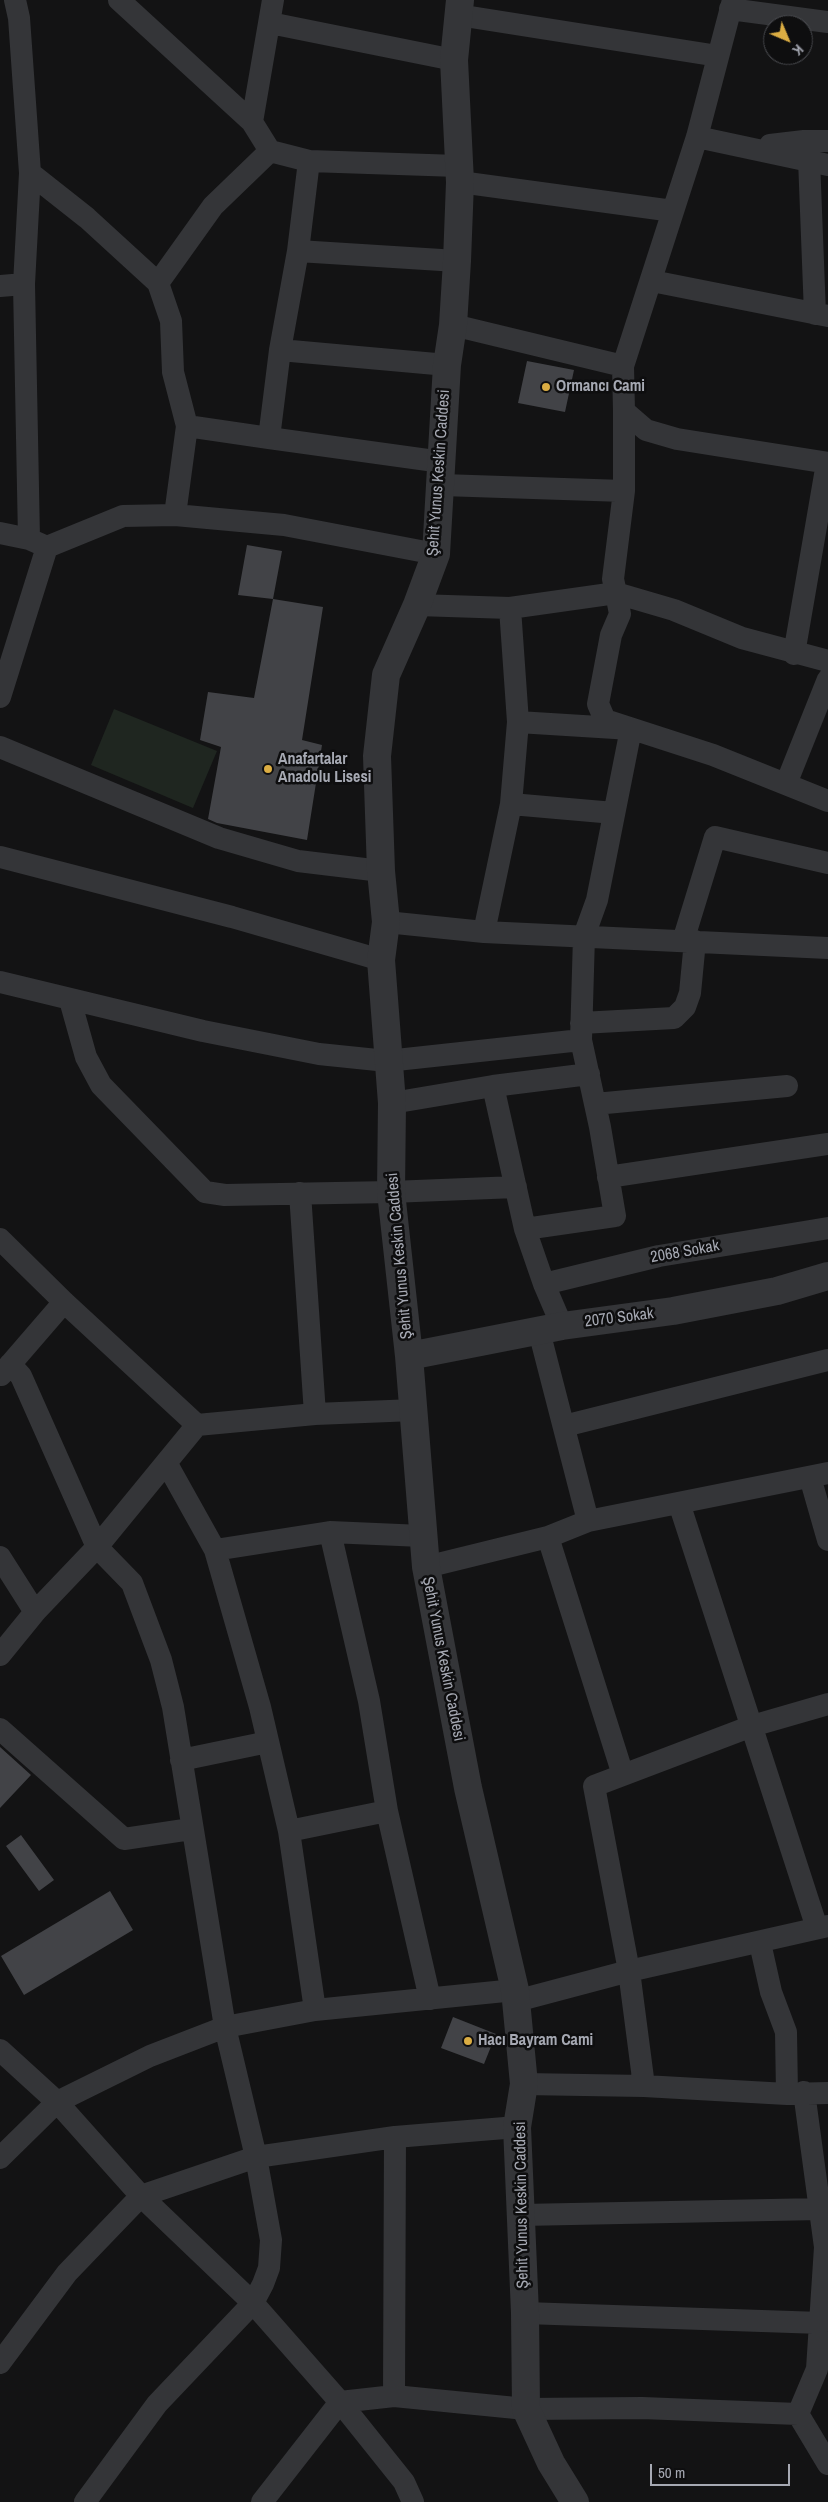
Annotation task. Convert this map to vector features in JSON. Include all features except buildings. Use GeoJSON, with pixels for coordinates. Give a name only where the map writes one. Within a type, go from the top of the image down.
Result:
{"type":"FeatureCollection","features":[{"type":"Feature","properties":{"kind":"street"},"geometry":{"type":"LineString","coordinates":[[0,697],[38,543],[24,284],[30,173],[19,18],[15,0]]}},
{"type":"Feature","properties":{"kind":"street"},"geometry":{"type":"LineString","coordinates":[[119,0],[252,122],[270,150],[309,161],[459,174],[673,211]]}},
{"type":"Feature","properties":{"kind":"street"},"geometry":{"type":"LineString","coordinates":[[252,122],[273,0]]}},
{"type":"Feature","properties":{"kind":"street"},"geometry":{"type":"LineString","coordinates":[[828,22],[732,4],[697,137],[623,366],[624,491],[613,578],[620,614],[611,635],[598,704],[605,720],[713,755],[828,801]]}},
{"type":"Feature","properties":{"kind":"street"},"geometry":{"type":"LineString","coordinates":[[459,7],[718,56]]}},
{"type":"Feature","properties":{"kind":"street","name":"Şehit Yunus Keskin Caddesi"},"geometry":{"type":"LineString","coordinates":[[459,7],[454,60],[459,174],[457,262],[453,325],[447,365],[436,554],[417,605],[386,675],[377,756],[381,871],[386,922],[381,960],[387,1062],[392,1103],[391,1192],[409,1356],[426,1567],[468,1788],[515,1996],[524,2084],[517,2127],[522,2215],[526,2409],[551,2463],[575,2502]]}},
{"type":"Feature","properties":{"kind":"street"},"geometry":{"type":"LineString","coordinates":[[270,23],[454,60]]}},
{"type":"Feature","properties":{"kind":"street"},"geometry":{"type":"LineString","coordinates":[[652,281],[821,315],[819,162],[697,137]]}},
{"type":"Feature","properties":{"kind":"street"},"geometry":{"type":"LineString","coordinates":[[752,148],[804,141],[828,141]]}},
{"type":"Feature","properties":{"kind":"street"},"geometry":{"type":"LineString","coordinates":[[158,283],[213,206],[270,150]]}},
{"type":"Feature","properties":{"kind":"street"},"geometry":{"type":"LineString","coordinates":[[268,438],[280,350],[298,251],[309,161]]}},
{"type":"Feature","properties":{"kind":"street"},"geometry":{"type":"LineString","coordinates":[[30,173],[88,218],[158,283],[171,321],[173,372],[187,426],[175,515]]}},
{"type":"Feature","properties":{"kind":"street"},"geometry":{"type":"LineString","coordinates":[[298,251],[457,262]]}},
{"type":"Feature","properties":{"kind":"street"},"geometry":{"type":"LineString","coordinates":[[0,286],[24,284]]}},
{"type":"Feature","properties":{"kind":"street"},"geometry":{"type":"LineString","coordinates":[[453,325],[623,366]]}},
{"type":"Feature","properties":{"kind":"street"},"geometry":{"type":"LineString","coordinates":[[280,350],[447,365]]}},
{"type":"Feature","properties":{"kind":"street"},"geometry":{"type":"LineString","coordinates":[[624,411],[646,430],[677,439],[828,463],[794,654]]}},
{"type":"Feature","properties":{"kind":"street"},"geometry":{"type":"LineString","coordinates":[[187,426],[268,438],[442,474],[624,491]]}},
{"type":"Feature","properties":{"kind":"street"},"geometry":{"type":"LineString","coordinates":[[0,532],[38,543],[124,516],[175,515],[284,525],[436,554]]}},
{"type":"Feature","properties":{"kind":"street"},"geometry":{"type":"LineString","coordinates":[[417,605],[510,608],[616,593],[674,610],[742,638],[794,654],[828,661]]}},
{"type":"Feature","properties":{"kind":"street"},"geometry":{"type":"LineString","coordinates":[[484,932],[510,804],[518,722],[510,608]]}},
{"type":"Feature","properties":{"kind":"street"},"geometry":{"type":"LineString","coordinates":[[786,784],[828,679]]}},
{"type":"Feature","properties":{"kind":"street"},"geometry":{"type":"LineString","coordinates":[[518,722],[631,729]]}},
{"type":"Feature","properties":{"kind":"street"},"geometry":{"type":"LineString","coordinates":[[525,1229],[615,1216],[581,1031],[584,936],[596,900],[631,729]]}},
{"type":"Feature","properties":{"kind":"street"},"geometry":{"type":"LineString","coordinates":[[0,748],[219,838],[298,861],[381,871]]}},
{"type":"Feature","properties":{"kind":"street"},"geometry":{"type":"LineString","coordinates":[[510,804],[614,813]]}},
{"type":"Feature","properties":{"kind":"street"},"geometry":{"type":"LineString","coordinates":[[0,982],[203,1031],[300,1050],[387,1062],[674,1018],[685,1008],[690,993],[689,941],[715,837],[828,862]]}},
{"type":"Feature","properties":{"kind":"street"},"geometry":{"type":"LineString","coordinates":[[0,857],[232,917],[381,960]]}},
{"type":"Feature","properties":{"kind":"street"},"geometry":{"type":"LineString","coordinates":[[386,922],[484,932],[828,948]]}},
{"type":"Feature","properties":{"kind":"street"},"geometry":{"type":"LineString","coordinates":[[70,1000],[86,1057],[101,1085],[205,1192],[225,1195],[300,1192],[391,1192],[516,1187]]}},
{"type":"Feature","properties":{"kind":"street"},"geometry":{"type":"LineString","coordinates":[[392,1103],[493,1086],[589,1074]]}},
{"type":"Feature","properties":{"kind":"street"},"geometry":{"type":"LineString","coordinates":[[493,1086],[525,1229],[544,1284],[564,1426],[588,1522]]}},
{"type":"Feature","properties":{"kind":"street"},"geometry":{"type":"LineString","coordinates":[[595,1104],[787,1086]]}},
{"type":"Feature","properties":{"kind":"street"},"geometry":{"type":"LineString","coordinates":[[608,1177],[828,1144]]}},
{"type":"Feature","properties":{"kind":"street"},"geometry":{"type":"LineString","coordinates":[[300,1192],[315,1414]]}},
{"type":"Feature","properties":{"kind":"street","name":"2068 Sokak"},"geometry":{"type":"LineString","coordinates":[[544,1284],[658,1256],[828,1228]]}},
{"type":"Feature","properties":{"kind":"street"},"geometry":{"type":"LineString","coordinates":[[0,1239],[64,1302],[197,1425]]}},
{"type":"Feature","properties":{"kind":"street","name":"2070 Sokak"},"geometry":{"type":"LineString","coordinates":[[409,1356],[551,1328],[682,1310],[777,1291],[828,1276]]}},
{"type":"Feature","properties":{"kind":"street"},"geometry":{"type":"LineString","coordinates":[[64,1302],[5,1370],[21,1376],[97,1547],[132,1583],[161,1660],[181,1760],[225,2027],[256,2156],[271,2240],[269,2268],[263,2284],[252,2303],[157,2404],[86,2502]]}},
{"type":"Feature","properties":{"kind":"street"},"geometry":{"type":"LineString","coordinates":[[564,1426],[828,1360]]}},
{"type":"Feature","properties":{"kind":"street"},"geometry":{"type":"LineString","coordinates":[[0,1655],[35,1612],[97,1547],[167,1464],[197,1425],[315,1414],[414,1410]]}},
{"type":"Feature","properties":{"kind":"street"},"geometry":{"type":"LineString","coordinates":[[167,1464],[215,1550],[268,1742],[289,1830],[315,2010]]}},
{"type":"Feature","properties":{"kind":"street"},"geometry":{"type":"LineString","coordinates":[[426,1567],[548,1537],[588,1522],[819,1475],[828,1540]]}},
{"type":"Feature","properties":{"kind":"street"},"geometry":{"type":"LineString","coordinates":[[0,2158],[57,2102],[150,2056],[225,2027],[315,2010],[430,1999],[515,1996],[760,1943],[823,1927],[752,1726],[679,1504]]}},
{"type":"Feature","properties":{"kind":"street"},"geometry":{"type":"LineString","coordinates":[[330,1532],[369,1702],[387,1811],[430,1999]]}},
{"type":"Feature","properties":{"kind":"street"},"geometry":{"type":"LineString","coordinates":[[215,1550],[330,1532],[422,1536]]}},
{"type":"Feature","properties":{"kind":"street"},"geometry":{"type":"LineString","coordinates":[[548,1537],[623,1775]]}},
{"type":"Feature","properties":{"kind":"street"},"geometry":{"type":"LineString","coordinates":[[0,1557],[35,1612]]}},
{"type":"Feature","properties":{"kind":"street"},"geometry":{"type":"LineString","coordinates":[[644,2086],[629,1971],[594,1786],[752,1726],[828,1704]]}},
{"type":"Feature","properties":{"kind":"street"},"geometry":{"type":"LineString","coordinates":[[0,1730],[124,1839],[192,1830]]}},
{"type":"Feature","properties":{"kind":"street"},"geometry":{"type":"LineString","coordinates":[[181,1760],[268,1742]]}},
{"type":"Feature","properties":{"kind":"street"},"geometry":{"type":"LineString","coordinates":[[289,1830],[387,1811]]}},
{"type":"Feature","properties":{"kind":"street"},"geometry":{"type":"LineString","coordinates":[[760,1943],[771,1992],[786,2032],[795,2093],[820,2209],[826,2247],[821,2323],[822,2370],[798,2414]]}},
{"type":"Feature","properties":{"kind":"street"},"geometry":{"type":"LineString","coordinates":[[0,2050],[57,2102],[140,2196],[252,2303],[340,2402],[404,2482],[413,2502]]}},
{"type":"Feature","properties":{"kind":"street"},"geometry":{"type":"LineString","coordinates":[[524,2084],[644,2086],[828,2093]]}},
{"type":"Feature","properties":{"kind":"street"},"geometry":{"type":"LineString","coordinates":[[0,2363],[67,2273],[140,2196],[256,2156],[395,2137],[517,2127]]}},
{"type":"Feature","properties":{"kind":"street"},"geometry":{"type":"LineString","coordinates":[[394,2396],[395,2137]]}},
{"type":"Feature","properties":{"kind":"street"},"geometry":{"type":"LineString","coordinates":[[522,2215],[820,2209]]}},
{"type":"Feature","properties":{"kind":"street"},"geometry":{"type":"LineString","coordinates":[[525,2313],[821,2323]]}},
{"type":"Feature","properties":{"kind":"street"},"geometry":{"type":"LineString","coordinates":[[262,2502],[340,2402],[394,2396],[526,2409],[642,2408],[798,2414]]}},
{"type":"Feature","properties":{"kind":"street"},"geometry":{"type":"LineString","coordinates":[[798,2414],[828,2464]]}},
{"type":"Feature","properties":{"kind":"shaded area"},"geometry":{"type":"Polygon","coordinates":[[[114,709],[217,751],[193,808],[91,765],[114,709]]]}},
{"type":"Feature","properties":{"kind":"place","name":"Ormancı Cami"},"geometry":{"type":"Point","coordinates":[546,387]}},
{"type":"Feature","properties":{"kind":"place","name":"Anafartalar Anadolu Lisesi"},"geometry":{"type":"Point","coordinates":[268,769]}},
{"type":"Feature","properties":{"kind":"place","name":"Hacı Bayram Cami"},"geometry":{"type":"Point","coordinates":[468,2041]}}]}
